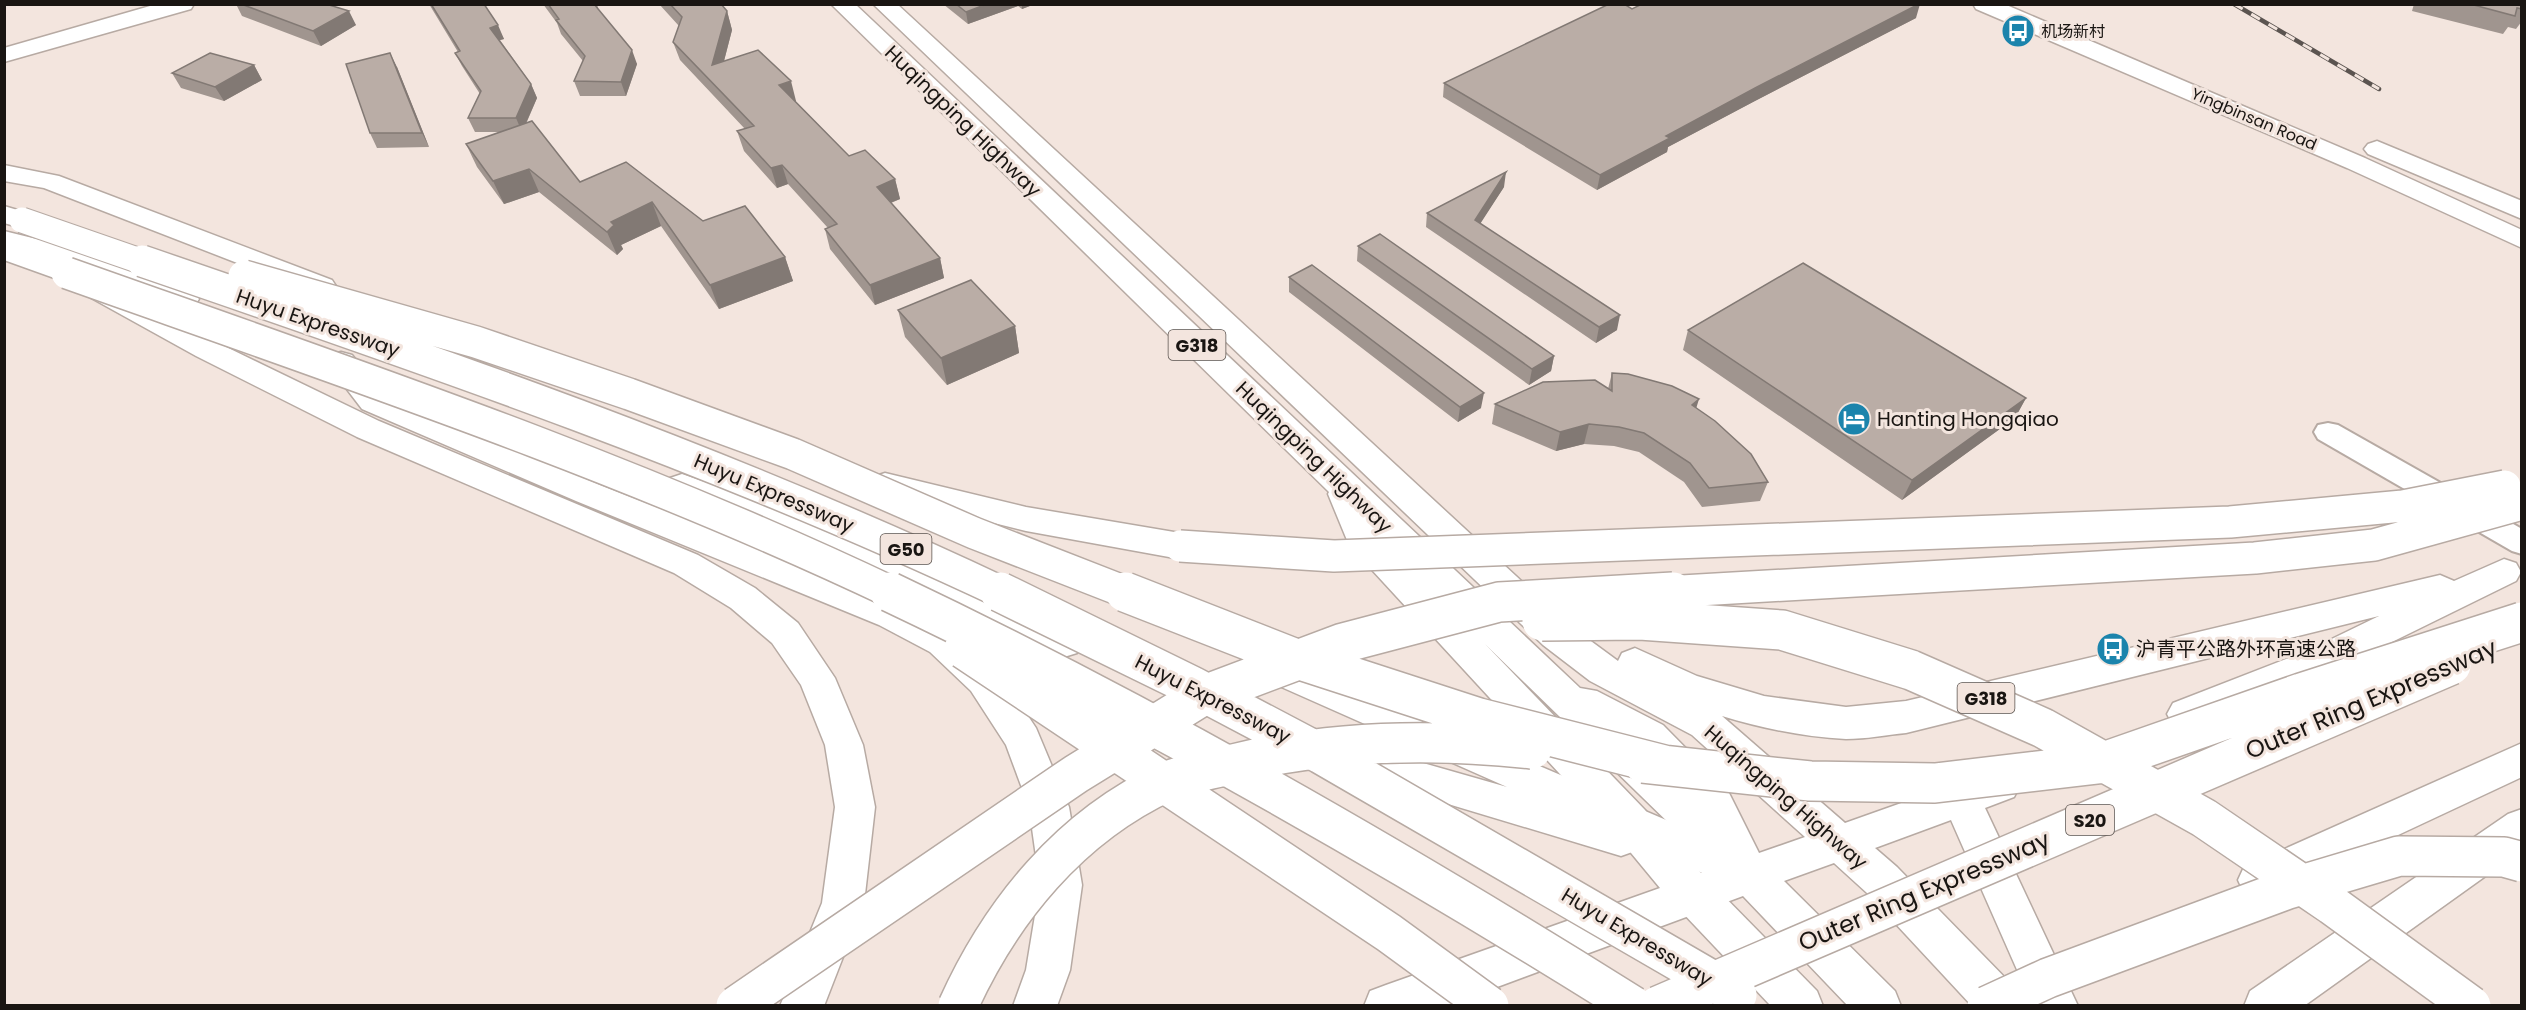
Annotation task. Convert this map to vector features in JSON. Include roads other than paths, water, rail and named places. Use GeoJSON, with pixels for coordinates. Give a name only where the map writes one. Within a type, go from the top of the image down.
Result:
{"type":"FeatureCollection","features":[{"type":"Feature","properties":{"kind":"main road"},"geometry":{"type":"LineString","coordinates":[[4,55],[183,4]]}},
{"type":"Feature","properties":{"kind":"main road","name":"Huqingping Highway"},"geometry":{"type":"LineString","coordinates":[[842,4],[1749,874],[1879,1005]]}},
{"type":"Feature","properties":{"kind":"main road","name":"Huqingping Highway"},"geometry":{"type":"LineString","coordinates":[[884,4],[1556,635],[1603,670],[1705,724],[1882,880],[2002,1005]]}},
{"type":"Feature","properties":{"kind":"main road","name":"Yingbinsan Road"},"geometry":{"type":"LineString","coordinates":[[1984,4],[2356,163],[2519,225]]}},
{"type":"Feature","properties":{"kind":"main road","name":"Yingbinsan Road"},"geometry":{"type":"LineString","coordinates":[[2003,4],[2519,225]]}},
{"type":"Feature","properties":{"kind":"main road","name":"Yingbinsan Road"},"geometry":{"type":"LineString","coordinates":[[2038,4],[2519,225]]}},
{"type":"Feature","properties":{"kind":"main road"},"geometry":{"type":"LineString","coordinates":[[4,173],[50,182],[940,522],[1639,834],[1749,874]]}},
{"type":"Feature","properties":{"kind":"main road"},"geometry":{"type":"LineString","coordinates":[[10,224],[63,254],[788,524],[1257,729],[1401,774],[1639,834]]}},
{"type":"Feature","properties":{"kind":"main road"},"geometry":{"type":"LineString","coordinates":[[10,224],[277,285],[466,338],[793,454],[899,489],[1026,519],[1180,546],[1334,556],[2230,522],[2350,512],[2476,494],[2522,482]]}},
{"type":"Feature","properties":{"kind":"main road","name":"Huyu Expressway"},"geometry":{"type":"LineString","coordinates":[[10,224],[525,394],[701,461],[892,543],[1074,628],[1260,722],[1478,843],[1747,1002]]}},
{"type":"Feature","properties":{"kind":"main road","name":"Huyu Expressway"},"geometry":{"type":"LineString","coordinates":[[4,251],[489,424],[665,492],[855,576],[1044,669],[1226,763],[1442,886],[1633,1005]]}},
{"type":"Feature","properties":{"kind":"main road"},"geometry":{"type":"LineString","coordinates":[[67,273],[284,389],[368,429],[686,564],[743,598],[785,633],[817,678],[844,745],[855,807],[843,903],[802,1005]]}},
{"type":"Feature","properties":{"kind":"main road"},"geometry":{"type":"LineString","coordinates":[[338,358],[373,402],[588,493],[892,615],[943,642],[984,680],[1023,739],[1049,807],[1058,863],[1061,885],[1048,970],[1035,1005]]}},
{"type":"Feature","properties":{"kind":"main road"},"geometry":{"type":"LineString","coordinates":[[793,454],[974,532],[1291,657],[1479,718],[1664,765]]}},
{"type":"Feature","properties":{"kind":"main road"},"geometry":{"type":"LineString","coordinates":[[1338,481],[1361,536],[1694,896],[1801,1005]]}},
{"type":"Feature","properties":{"kind":"main road"},"geometry":{"type":"LineString","coordinates":[[736,1005],[1076,774],[1202,696],[1343,643],[1499,602],[2255,558],[2374,545],[2522,504]]}},
{"type":"Feature","properties":{"kind":"main road"},"geometry":{"type":"LineString","coordinates":[[1386,1005],[2098,749],[2320,661],[2516,560]]}},
{"type":"Feature","properties":{"kind":"main road","name":"Huqingping Highway"},"geometry":{"type":"LineString","coordinates":[[1491,574],[1593,639],[1652,673],[1714,698],[1777,714],[1848,723],[1906,717],[2516,560]]}},
{"type":"Feature","properties":{"kind":"main road"},"geometry":{"type":"LineString","coordinates":[[855,576],[1389,933],[1489,1005]]}},
{"type":"Feature","properties":{"kind":"main road"},"geometry":{"type":"LineString","coordinates":[[1343,643],[1507,621],[1640,620],[1782,630],[1911,670],[2043,728],[2204,818],[2332,905],[2471,1005]]}},
{"type":"Feature","properties":{"kind":"main road"},"geometry":{"type":"LineString","coordinates":[[958,1005],[971,972],[1011,912],[1054,862],[1107,816],[1165,782],[1242,761],[1364,741],[1474,742],[1810,781],[1935,783],[2098,764],[2301,693],[2522,622]]}},
{"type":"Feature","properties":{"kind":"main road","name":"Outer Ring Expressway"},"geometry":{"type":"LineString","coordinates":[[1658,1005],[2522,635]]}},
{"type":"Feature","properties":{"kind":"main road"},"geometry":{"type":"LineString","coordinates":[[2052,992],[2522,759]]}},
{"type":"Feature","properties":{"kind":"main road"},"geometry":{"type":"LineString","coordinates":[[1961,798],[2052,992]]}},
{"type":"Feature","properties":{"kind":"main road"},"geometry":{"type":"LineString","coordinates":[[2266,1005],[2522,827]]}},
{"type":"Feature","properties":{"kind":"main road"},"geometry":{"type":"LineString","coordinates":[[1987,1005],[2052,992],[2288,889],[2399,856],[2504,857],[2522,862]]}},
{"type":"Feature","properties":{"kind":"main road"},"geometry":{"type":"LineString","coordinates":[[1389,933],[1477,1005]]}},
{"type":"Feature","properties":{"kind":"street"},"geometry":{"type":"LineString","coordinates":[[2328,432],[2516,560]]}},
{"type":"Feature","properties":{"kind":"railway"},"geometry":{"type":"LineString","coordinates":[[2234,4],[2379,89]]}},
{"type":"Feature","properties":{"kind":"place","name":"机场新村"},"geometry":{"type":"Point","coordinates":[2018,31]}},
{"type":"Feature","properties":{"kind":"place","name":"Hanting Hongqiao"},"geometry":{"type":"Point","coordinates":[1854,419]}},
{"type":"Feature","properties":{"kind":"place","name":"沪青平公路外环高速公路"},"geometry":{"type":"Point","coordinates":[2113,649]}}]}
